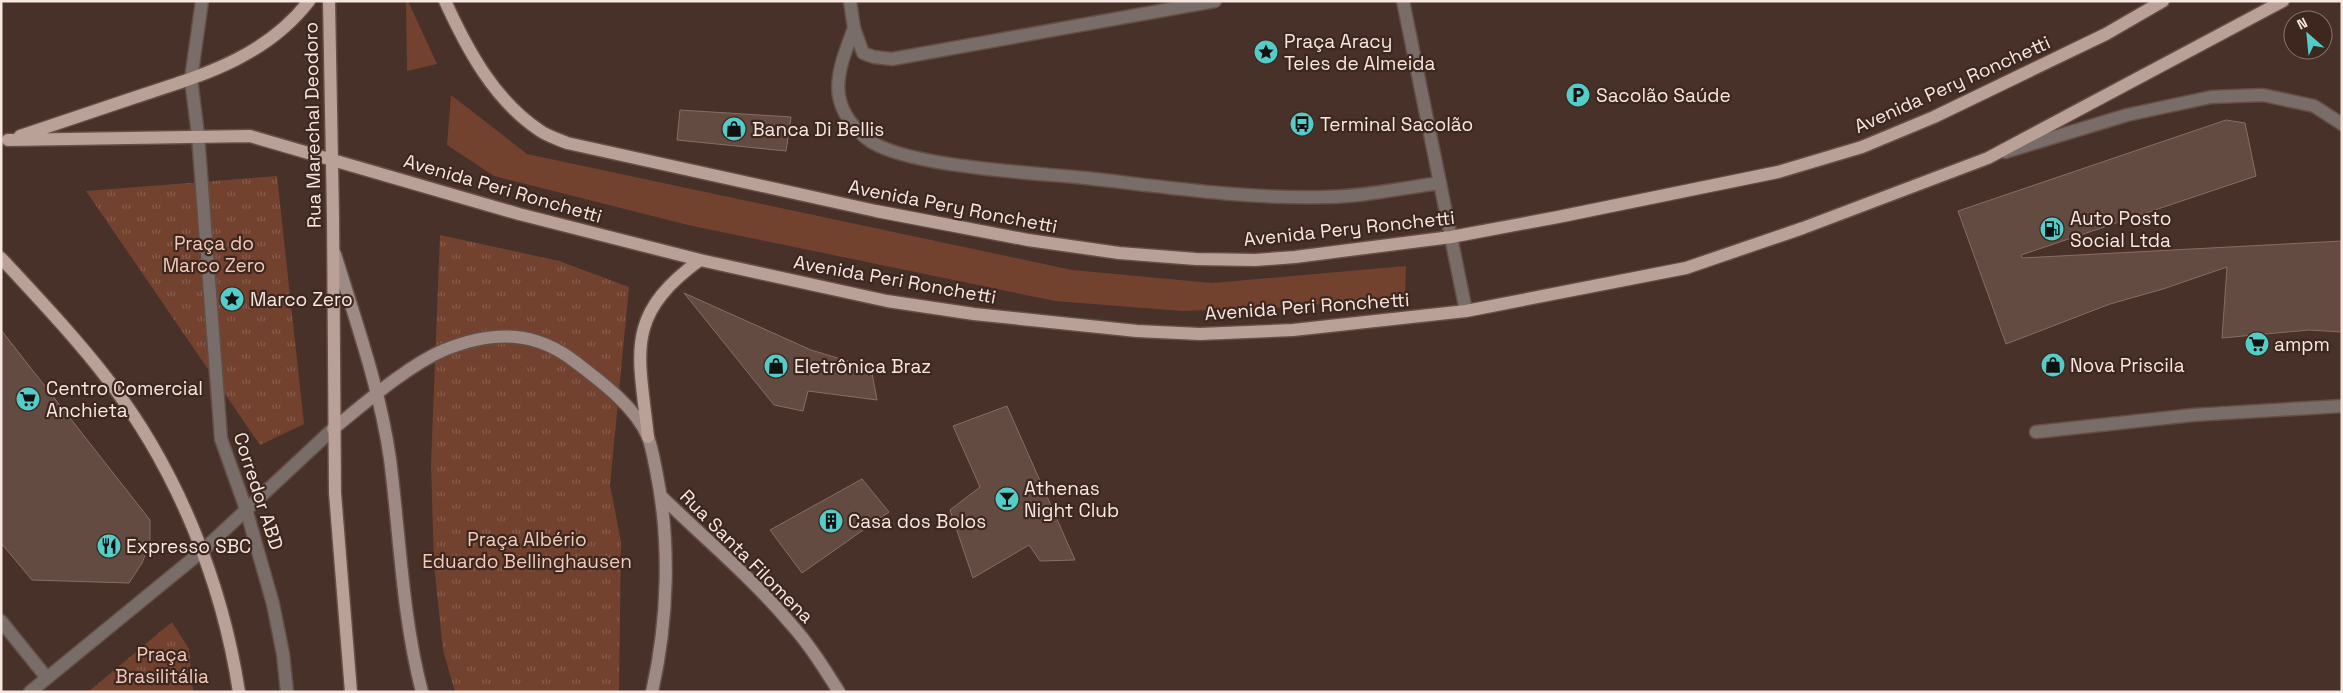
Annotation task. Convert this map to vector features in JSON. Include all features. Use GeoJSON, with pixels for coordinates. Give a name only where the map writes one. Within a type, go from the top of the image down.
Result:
{"type":"FeatureCollection","features":[{"type":"Feature","properties":{"kind":"main road"},"geometry":{"type":"LineString","coordinates":[[5,141],[217,70],[270,39],[295,18],[309,1]]}},
{"type":"Feature","properties":{"kind":"main road","name":"Rua Marechal Deodoro"},"geometry":{"type":"LineString","coordinates":[[329,1],[335,493],[351,692]]}},
{"type":"Feature","properties":{"kind":"main road","name":"Avenida Pery Ronchetti"},"geometry":{"type":"LineString","coordinates":[[445,1],[456,25],[495,90],[540,131],[567,143],[876,211],[1028,240],[1119,253],[1196,259],[1255,260],[1451,237],[1778,172],[1862,147],[1934,117],[2097,38],[2163,1]]}},
{"type":"Feature","properties":{"kind":"main road"},"geometry":{"type":"LineString","coordinates":[[1466,311],[1686,268],[1803,228],[1988,158],[2282,1]]}},
{"type":"Feature","properties":{"kind":"main road","name":"Avenida Peri Ronchetti"},"geometry":{"type":"LineString","coordinates":[[5,141],[198,135],[250,136],[519,214],[700,260],[887,300],[974,314],[1137,331],[1200,334],[1293,330],[1466,311]]}},
{"type":"Feature","properties":{"kind":"main road"},"geometry":{"type":"LineString","coordinates":[[1,258],[64,326],[109,381],[147,437],[183,503],[219,601],[234,657],[239,692]]}},
{"type":"Feature","properties":{"kind":"main road"},"geometry":{"type":"LineString","coordinates":[[648,437],[641,374],[640,345],[642,332],[651,310],[664,291],[674,280],[700,260]]}},
{"type":"Feature","properties":{"kind":"street","name":"Corredor ABD"},"geometry":{"type":"LineString","coordinates":[[202,1],[191,79],[198,135],[220,440],[246,508],[273,604],[283,654],[287,692]]}},
{"type":"Feature","properties":{"kind":"street"},"geometry":{"type":"LineString","coordinates":[[850,1],[854,28],[863,53],[874,57],[892,59],[1216,1]]}},
{"type":"Feature","properties":{"kind":"street"},"geometry":{"type":"LineString","coordinates":[[1404,1],[1466,311]]}},
{"type":"Feature","properties":{"kind":"street"},"geometry":{"type":"LineString","coordinates":[[854,28],[838,69],[837,85],[843,107],[864,137],[885,150],[902,155],[968,166],[1260,197],[1326,197],[1440,183]]}},
{"type":"Feature","properties":{"kind":"street"},"geometry":{"type":"LineString","coordinates":[[1988,158],[2128,115],[2210,97],[2263,95],[2314,106],[2342,124]]}},
{"type":"Feature","properties":{"kind":"street","name":"Rua Marechal Deodoro"},"geometry":{"type":"LineString","coordinates":[[333,247],[378,393],[389,458],[414,659],[422,692]]}},
{"type":"Feature","properties":{"kind":"street"},"geometry":{"type":"LineString","coordinates":[[30,692],[201,552],[246,508],[333,429],[378,393],[427,360],[450,348],[497,336],[529,338],[560,351],[586,370],[626,406],[648,437],[661,496],[665,598],[662,636],[652,692]]}},
{"type":"Feature","properties":{"kind":"street"},"geometry":{"type":"LineString","coordinates":[[2036,432],[2193,414],[2342,406]]}},
{"type":"Feature","properties":{"kind":"street","name":"Rua Santa Filomena"},"geometry":{"type":"LineString","coordinates":[[661,496],[748,578],[790,622],[820,662],[839,692]]}},
{"type":"Feature","properties":{"kind":"street"},"geometry":{"type":"LineString","coordinates":[[1,620],[47,678]]}},
{"type":"Feature","properties":{"kind":"green space"},"geometry":{"type":"Polygon","coordinates":[[[406,1],[408,1],[437,64],[407,71],[406,1]]]}},
{"type":"Feature","properties":{"kind":"green space"},"geometry":{"type":"Polygon","coordinates":[[[451,95],[527,154],[1072,270],[1212,283],[1406,266],[1405,295],[1294,307],[1182,311],[1055,301],[688,225],[494,176],[447,145],[451,95]]]}},
{"type":"Feature","properties":{"kind":"green space","name":"Praça do Marco Zero"},"geometry":{"type":"Polygon","coordinates":[[[277,176],[304,424],[260,445],[86,191],[277,176]]]}},
{"type":"Feature","properties":{"kind":"green space","name":"Praça Albério Eduardo Bellinghausen"},"geometry":{"type":"Polygon","coordinates":[[[440,235],[559,261],[629,287],[610,485],[621,542],[619,692],[455,692],[443,650],[434,564],[431,464],[440,235]]]}},
{"type":"Feature","properties":{"kind":"green space","name":"Praça Brasilitália"},"geometry":{"type":"Polygon","coordinates":[[[172,622],[189,649],[193,692],[88,692],[172,622]]]}},
{"type":"Feature","properties":{"kind":"building","name":"Banca Di Bellis"},"geometry":{"type":"Polygon","coordinates":[[[680,110],[791,117],[786,151],[677,140],[680,110]]]}},
{"type":"Feature","properties":{"kind":"building","name":"Auto Posto Social Ltda"},"geometry":{"type":"Polygon","coordinates":[[[2226,120],[2245,123],[2256,176],[2021,255],[2022,258],[2342,241],[2342,332],[2309,330],[2222,338],[2227,267],[2163,289],[2110,304],[2006,344],[1958,211],[2226,120]]]}},
{"type":"Feature","properties":{"kind":"building","name":"Eletrônica Braz"},"geometry":{"type":"Polygon","coordinates":[[[684,293],[811,350],[871,368],[877,400],[808,391],[803,411],[774,405],[684,293]]]}},
{"type":"Feature","properties":{"kind":"building","name":"Centro Comercial Anchieta"},"geometry":{"type":"Polygon","coordinates":[[[1,330],[150,520],[150,543],[142,563],[129,583],[32,580],[1,543],[1,330]]]}},
{"type":"Feature","properties":{"kind":"building","name":"Athenas Night Club"},"geometry":{"type":"Polygon","coordinates":[[[1007,406],[1075,560],[1040,561],[1029,545],[973,578],[950,510],[980,487],[953,426],[1007,406]]]}},
{"type":"Feature","properties":{"kind":"building","name":"Casa dos Bolos"},"geometry":{"type":"Polygon","coordinates":[[[862,479],[889,512],[802,573],[770,530],[862,479]]]}},
{"type":"Feature","properties":{"kind":"place","name":"Praça Aracy Teles de Almeida"},"geometry":{"type":"Point","coordinates":[1266,52]}},
{"type":"Feature","properties":{"kind":"place","name":"Sacolão Saúde"},"geometry":{"type":"Point","coordinates":[1578,95]}},
{"type":"Feature","properties":{"kind":"place","name":"Terminal Sacolão"},"geometry":{"type":"Point","coordinates":[1302,124]}},
{"type":"Feature","properties":{"kind":"place","name":"Banca Di Bellis"},"geometry":{"type":"Point","coordinates":[734,129]}},
{"type":"Feature","properties":{"kind":"place","name":"Auto Posto Social Ltda"},"geometry":{"type":"Point","coordinates":[2052,229]}},
{"type":"Feature","properties":{"kind":"place","name":"Marco Zero"},"geometry":{"type":"Point","coordinates":[232,299]}},
{"type":"Feature","properties":{"kind":"place","name":"ampm"},"geometry":{"type":"Point","coordinates":[2257,344]}},
{"type":"Feature","properties":{"kind":"place","name":"Nova Priscila"},"geometry":{"type":"Point","coordinates":[2053,365]}},
{"type":"Feature","properties":{"kind":"place","name":"Eletrônica Braz"},"geometry":{"type":"Point","coordinates":[776,366]}},
{"type":"Feature","properties":{"kind":"place","name":"Centro Comercial Anchieta"},"geometry":{"type":"Point","coordinates":[28,399]}},
{"type":"Feature","properties":{"kind":"place","name":"Athenas Night Club"},"geometry":{"type":"Point","coordinates":[1007,499]}},
{"type":"Feature","properties":{"kind":"place","name":"Casa dos Bolos"},"geometry":{"type":"Point","coordinates":[831,521]}},
{"type":"Feature","properties":{"kind":"place","name":"Expresso SBC"},"geometry":{"type":"Point","coordinates":[109,546]}}]}
